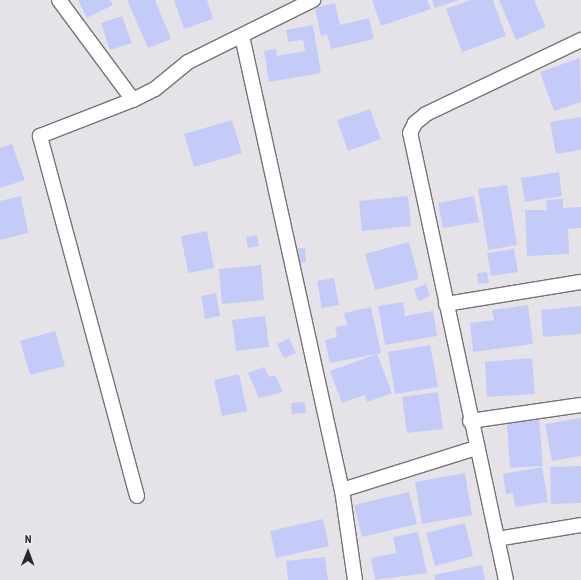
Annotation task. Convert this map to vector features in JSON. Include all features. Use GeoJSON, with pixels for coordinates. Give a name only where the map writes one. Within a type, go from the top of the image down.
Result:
{"type":"FeatureCollection","features":[{"type":"Feature","properties":{"kind":"street"},"geometry":{"type":"LineString","coordinates":[[59,0],[133,100]]}},
{"type":"Feature","properties":{"kind":"street"},"geometry":{"type":"LineString","coordinates":[[137,496],[40,136],[133,100],[155,89],[188,62],[313,0]]}},
{"type":"Feature","properties":{"kind":"street"},"geometry":{"type":"LineString","coordinates":[[242,36],[342,490],[355,580]]}},
{"type":"Feature","properties":{"kind":"street"},"geometry":{"type":"LineString","coordinates":[[506,580],[470,421],[411,128],[426,114],[581,40]]}},
{"type":"Feature","properties":{"kind":"street"},"geometry":{"type":"LineString","coordinates":[[446,304],[581,282]]}},
{"type":"Feature","properties":{"kind":"street"},"geometry":{"type":"LineString","coordinates":[[470,421],[581,405]]}},
{"type":"Feature","properties":{"kind":"street"},"geometry":{"type":"LineString","coordinates":[[342,490],[476,448]]}},
{"type":"Feature","properties":{"kind":"street"},"geometry":{"type":"LineString","coordinates":[[497,539],[581,525]]}},
{"type":"Feature","properties":{"kind":"building"},"geometry":{"type":"Polygon","coordinates":[[[78,0],[110,0],[113,5],[87,18],[78,0]]]}},
{"type":"Feature","properties":{"kind":"building"},"geometry":{"type":"Polygon","coordinates":[[[127,0],[155,0],[171,39],[148,48],[127,0]]]}},
{"type":"Feature","properties":{"kind":"building"},"geometry":{"type":"Polygon","coordinates":[[[174,0],[207,0],[213,19],[184,29],[174,0]]]}},
{"type":"Feature","properties":{"kind":"building"},"geometry":{"type":"Polygon","coordinates":[[[372,0],[427,0],[431,9],[381,26],[372,0]]]}},
{"type":"Feature","properties":{"kind":"building"},"geometry":{"type":"Polygon","coordinates":[[[432,0],[459,0],[435,8],[432,0]]]}},
{"type":"Feature","properties":{"kind":"building"},"geometry":{"type":"Polygon","coordinates":[[[471,0],[493,0],[506,36],[462,52],[446,9],[471,0]]]}},
{"type":"Feature","properties":{"kind":"building"},"geometry":{"type":"Polygon","coordinates":[[[499,0],[534,0],[546,27],[516,40],[499,0]]]}},
{"type":"Feature","properties":{"kind":"building"},"geometry":{"type":"Polygon","coordinates":[[[335,3],[340,25],[369,18],[374,39],[331,49],[327,34],[321,36],[315,8],[335,3]]]}},
{"type":"Feature","properties":{"kind":"building"},"geometry":{"type":"Polygon","coordinates":[[[122,16],[132,43],[110,50],[101,23],[122,16]]]}},
{"type":"Feature","properties":{"kind":"building"},"geometry":{"type":"Polygon","coordinates":[[[313,25],[321,73],[269,82],[264,51],[276,49],[277,56],[305,51],[303,40],[288,42],[286,30],[313,25]]]}},
{"type":"Feature","properties":{"kind":"building"},"geometry":{"type":"Polygon","coordinates":[[[580,58],[581,102],[554,111],[540,72],[580,58]]]}},
{"type":"Feature","properties":{"kind":"building"},"geometry":{"type":"Polygon","coordinates":[[[370,109],[381,139],[348,151],[337,120],[370,109]]]}},
{"type":"Feature","properties":{"kind":"building"},"geometry":{"type":"Polygon","coordinates":[[[581,117],[581,150],[556,154],[550,122],[581,117]]]}},
{"type":"Feature","properties":{"kind":"building"},"geometry":{"type":"Polygon","coordinates":[[[232,120],[242,153],[194,167],[184,134],[232,120]]]}},
{"type":"Feature","properties":{"kind":"building"},"geometry":{"type":"Polygon","coordinates":[[[12,144],[25,180],[0,188],[0,148],[12,144]]]}},
{"type":"Feature","properties":{"kind":"building"},"geometry":{"type":"Polygon","coordinates":[[[559,172],[562,196],[525,202],[521,178],[559,172]]]}},
{"type":"Feature","properties":{"kind":"building"},"geometry":{"type":"Polygon","coordinates":[[[507,185],[517,245],[488,250],[478,189],[507,185]]]}},
{"type":"Feature","properties":{"kind":"building"},"geometry":{"type":"Polygon","coordinates":[[[21,196],[28,233],[0,240],[0,201],[21,196]]]}},
{"type":"Feature","properties":{"kind":"building"},"geometry":{"type":"Polygon","coordinates":[[[408,196],[411,226],[362,231],[359,201],[408,196]]]}},
{"type":"Feature","properties":{"kind":"building"},"geometry":{"type":"Polygon","coordinates":[[[474,196],[479,222],[443,228],[438,203],[474,196]]]}},
{"type":"Feature","properties":{"kind":"building"},"geometry":{"type":"Polygon","coordinates":[[[563,199],[563,208],[581,207],[581,228],[568,229],[569,254],[527,256],[525,210],[547,210],[546,200],[563,199]]]}},
{"type":"Feature","properties":{"kind":"building"},"geometry":{"type":"Polygon","coordinates":[[[207,231],[214,268],[188,273],[181,236],[207,231]]]}},
{"type":"Feature","properties":{"kind":"building"},"geometry":{"type":"Polygon","coordinates":[[[257,235],[259,246],[248,248],[246,237],[257,235]]]}},
{"type":"Feature","properties":{"kind":"building"},"geometry":{"type":"Polygon","coordinates":[[[409,242],[419,279],[375,290],[365,254],[409,242]]]}},
{"type":"Feature","properties":{"kind":"building"},"geometry":{"type":"Polygon","coordinates":[[[297,248],[305,248],[306,262],[298,263],[297,248]]]}},
{"type":"Feature","properties":{"kind":"building"},"geometry":{"type":"Polygon","coordinates":[[[514,249],[518,272],[491,276],[487,253],[514,249]]]}},
{"type":"Feature","properties":{"kind":"building"},"geometry":{"type":"Polygon","coordinates":[[[261,265],[264,300],[222,304],[219,269],[261,265]]]}},
{"type":"Feature","properties":{"kind":"building"},"geometry":{"type":"Polygon","coordinates":[[[487,272],[489,283],[478,284],[477,273],[487,272]]]}},
{"type":"Feature","properties":{"kind":"building"},"geometry":{"type":"Polygon","coordinates":[[[334,278],[339,305],[322,308],[317,281],[334,278]]]}},
{"type":"Feature","properties":{"kind":"building"},"geometry":{"type":"Polygon","coordinates":[[[426,284],[430,296],[419,301],[414,289],[426,284]]]}},
{"type":"Feature","properties":{"kind":"building"},"geometry":{"type":"Polygon","coordinates":[[[216,293],[220,316],[205,319],[201,296],[216,293]]]}},
{"type":"Feature","properties":{"kind":"building"},"geometry":{"type":"Polygon","coordinates":[[[403,302],[405,316],[433,311],[437,336],[385,345],[378,306],[403,302]]]}},
{"type":"Feature","properties":{"kind":"building"},"geometry":{"type":"Polygon","coordinates":[[[528,305],[533,344],[473,352],[470,323],[494,320],[492,310],[528,305]]]}},
{"type":"Feature","properties":{"kind":"building"},"geometry":{"type":"Polygon","coordinates":[[[581,306],[581,334],[543,337],[541,310],[581,306]]]}},
{"type":"Feature","properties":{"kind":"building"},"geometry":{"type":"Polygon","coordinates":[[[371,307],[381,353],[330,363],[325,340],[337,337],[335,327],[347,325],[344,313],[371,307]]]}},
{"type":"Feature","properties":{"kind":"building"},"geometry":{"type":"Polygon","coordinates":[[[265,316],[269,347],[236,351],[232,320],[265,316]]]}},
{"type":"Feature","properties":{"kind":"building"},"geometry":{"type":"Polygon","coordinates":[[[55,331],[65,366],[30,375],[20,341],[55,331]]]}},
{"type":"Feature","properties":{"kind":"building"},"geometry":{"type":"Polygon","coordinates":[[[289,338],[296,353],[284,358],[277,344],[289,338]]]}},
{"type":"Feature","properties":{"kind":"building"},"geometry":{"type":"Polygon","coordinates":[[[430,345],[438,387],[395,394],[388,352],[430,345]]]}},
{"type":"Feature","properties":{"kind":"building"},"geometry":{"type":"Polygon","coordinates":[[[377,354],[392,393],[367,402],[365,395],[342,403],[330,371],[377,354]]]}},
{"type":"Feature","properties":{"kind":"building"},"geometry":{"type":"Polygon","coordinates":[[[532,358],[535,394],[487,397],[485,362],[532,358]]]}},
{"type":"Feature","properties":{"kind":"building"},"geometry":{"type":"Polygon","coordinates":[[[264,367],[269,377],[275,375],[283,392],[259,398],[248,373],[264,367]]]}},
{"type":"Feature","properties":{"kind":"building"},"geometry":{"type":"Polygon","coordinates":[[[239,374],[247,411],[222,416],[214,380],[239,374]]]}},
{"type":"Feature","properties":{"kind":"building"},"geometry":{"type":"Polygon","coordinates":[[[438,392],[443,429],[407,433],[402,397],[438,392]]]}},
{"type":"Feature","properties":{"kind":"building"},"geometry":{"type":"Polygon","coordinates":[[[305,402],[306,413],[292,414],[291,403],[305,402]]]}},
{"type":"Feature","properties":{"kind":"building"},"geometry":{"type":"Polygon","coordinates":[[[581,418],[581,456],[552,461],[545,424],[581,418]]]}},
{"type":"Feature","properties":{"kind":"building"},"geometry":{"type":"Polygon","coordinates":[[[539,420],[543,466],[510,468],[507,422],[539,420]]]}},
{"type":"Feature","properties":{"kind":"building"},"geometry":{"type":"Polygon","coordinates":[[[581,466],[581,503],[551,504],[550,467],[581,466]]]}},
{"type":"Feature","properties":{"kind":"building"},"geometry":{"type":"Polygon","coordinates":[[[542,467],[548,502],[515,507],[513,493],[506,494],[503,474],[542,467]]]}},
{"type":"Feature","properties":{"kind":"building"},"geometry":{"type":"Polygon","coordinates":[[[465,473],[472,515],[422,524],[415,482],[465,473]]]}},
{"type":"Feature","properties":{"kind":"building"},"geometry":{"type":"Polygon","coordinates":[[[409,492],[417,524],[362,537],[354,505],[409,492]]]}},
{"type":"Feature","properties":{"kind":"building"},"geometry":{"type":"Polygon","coordinates":[[[323,519],[329,546],[276,558],[270,531],[323,519]]]}},
{"type":"Feature","properties":{"kind":"building"},"geometry":{"type":"Polygon","coordinates":[[[465,523],[473,556],[435,566],[426,533],[465,523]]]}},
{"type":"Feature","properties":{"kind":"building"},"geometry":{"type":"Polygon","coordinates":[[[418,532],[427,573],[375,580],[371,558],[396,553],[393,537],[418,532]]]}},
{"type":"Feature","properties":{"kind":"building"},"geometry":{"type":"Polygon","coordinates":[[[325,557],[328,580],[288,580],[286,561],[325,557]]]}},
{"type":"Feature","properties":{"kind":"building"},"geometry":{"type":"Polygon","coordinates":[[[482,565],[485,580],[435,580],[434,575],[482,565]]]}}]}
